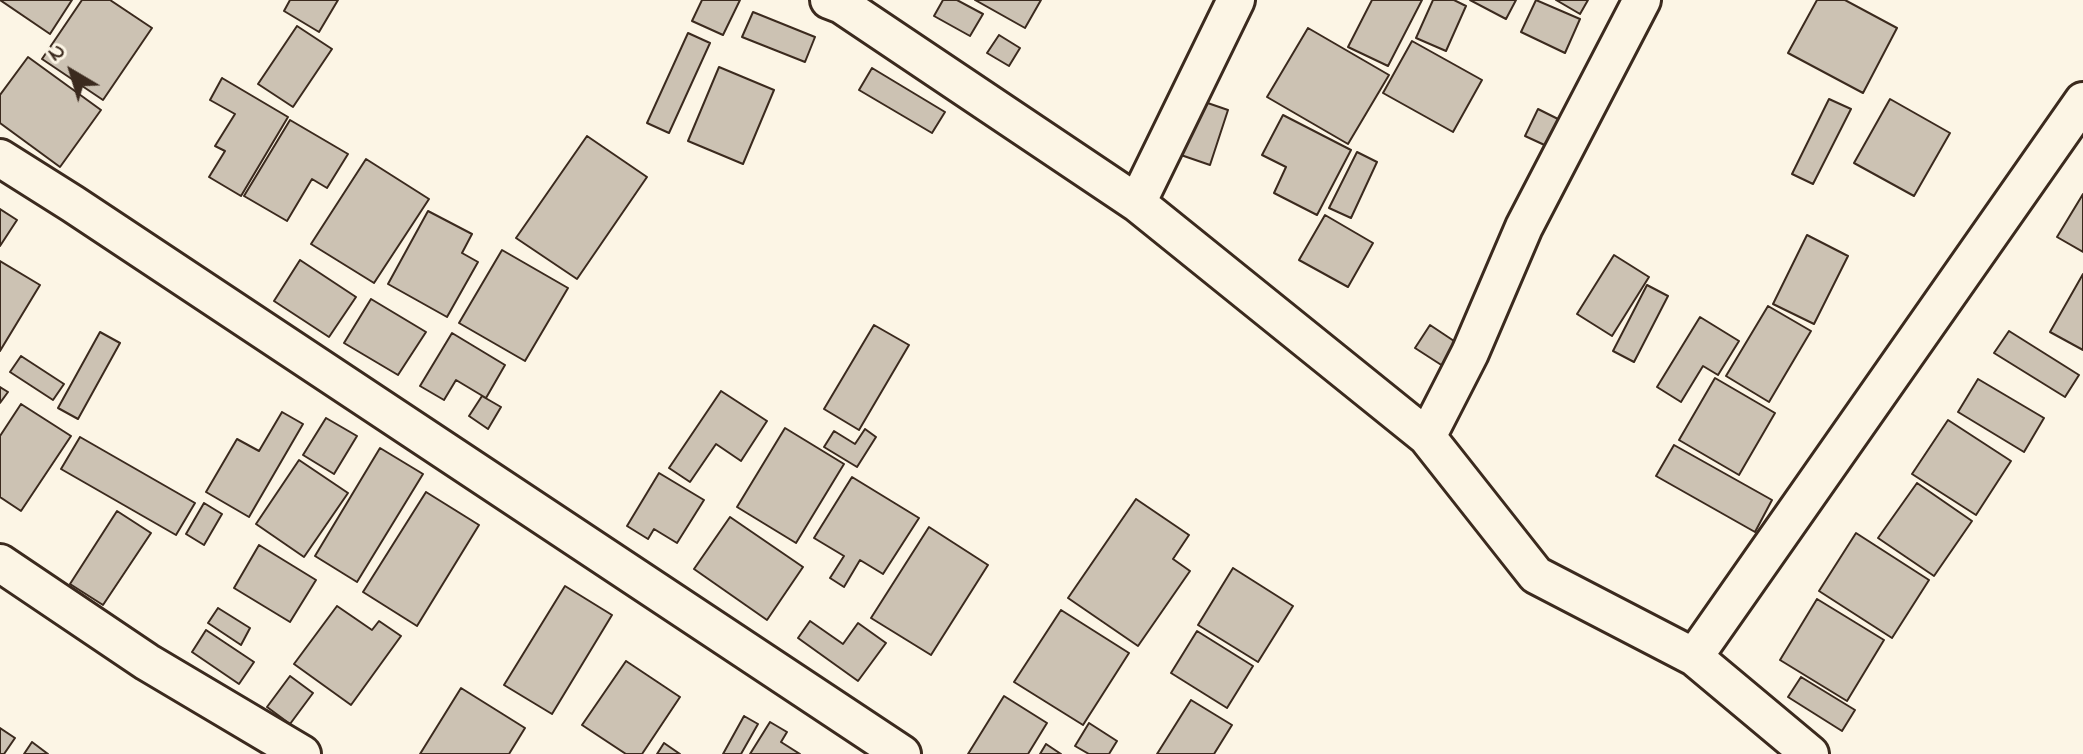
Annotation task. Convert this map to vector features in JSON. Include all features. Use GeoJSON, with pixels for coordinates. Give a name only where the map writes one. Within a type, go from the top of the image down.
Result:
{"type":"FeatureCollection","features":[{"type":"Feature","properties":{"kind":"street"},"geometry":{"type":"LineString","coordinates":[[1137,203],[1236,0]]}},
{"type":"Feature","properties":{"kind":"street"},"geometry":{"type":"LineString","coordinates":[[1427,437],[1470,353],[1524,227],[1642,0]]}},
{"type":"Feature","properties":{"kind":"street"},"geometry":{"type":"LineString","coordinates":[[839,2],[1137,203],[1427,437],[1536,575],[1694,657],[1810,754]]}},
{"type":"Feature","properties":{"kind":"street"},"geometry":{"type":"LineString","coordinates":[[1694,657],[2083,101]]}},
{"type":"Feature","properties":{"kind":"street"},"geometry":{"type":"LineString","coordinates":[[0,158],[902,754]]}},
{"type":"Feature","properties":{"kind":"street"},"geometry":{"type":"LineString","coordinates":[[0,563],[147,662],[302,754]]}},
{"type":"Feature","properties":{"kind":"building"},"geometry":{"type":"Polygon","coordinates":[[[0,0],[72,0],[50,34],[0,0]]]}},
{"type":"Feature","properties":{"kind":"building"},"geometry":{"type":"Polygon","coordinates":[[[82,0],[110,0],[152,28],[103,100],[42,59],[82,0]]]}},
{"type":"Feature","properties":{"kind":"building"},"geometry":{"type":"Polygon","coordinates":[[[290,0],[338,0],[319,32],[284,11],[290,0]]]}},
{"type":"Feature","properties":{"kind":"building"},"geometry":{"type":"Polygon","coordinates":[[[702,0],[740,0],[723,35],[692,21],[702,0]]]}},
{"type":"Feature","properties":{"kind":"building"},"geometry":{"type":"Polygon","coordinates":[[[943,0],[957,0],[983,14],[970,36],[934,16],[943,0]]]}},
{"type":"Feature","properties":{"kind":"building"},"geometry":{"type":"Polygon","coordinates":[[[975,0],[1041,0],[1025,28],[975,0]]]}},
{"type":"Feature","properties":{"kind":"building"},"geometry":{"type":"Polygon","coordinates":[[[1372,0],[1422,0],[1388,66],[1348,47],[1372,0]]]}},
{"type":"Feature","properties":{"kind":"building"},"geometry":{"type":"Polygon","coordinates":[[[1433,0],[1454,0],[1466,6],[1446,51],[1416,38],[1433,0]]]}},
{"type":"Feature","properties":{"kind":"building"},"geometry":{"type":"Polygon","coordinates":[[[1470,0],[1516,0],[1506,19],[1470,0]]]}},
{"type":"Feature","properties":{"kind":"building"},"geometry":{"type":"Polygon","coordinates":[[[1536,0],[1580,19],[1565,53],[1521,32],[1536,0]]]}},
{"type":"Feature","properties":{"kind":"building"},"geometry":{"type":"Polygon","coordinates":[[[1556,0],[1588,0],[1580,14],[1556,0]]]}},
{"type":"Feature","properties":{"kind":"building"},"geometry":{"type":"Polygon","coordinates":[[[1817,0],[1845,0],[1897,28],[1863,93],[1788,53],[1817,0]]]}},
{"type":"Feature","properties":{"kind":"building"},"geometry":{"type":"Polygon","coordinates":[[[753,12],[815,37],[805,62],[742,37],[753,12]]]}},
{"type":"Feature","properties":{"kind":"building"},"geometry":{"type":"Polygon","coordinates":[[[297,26],[332,49],[293,107],[258,84],[297,26]]]}},
{"type":"Feature","properties":{"kind":"building"},"geometry":{"type":"Polygon","coordinates":[[[1308,28],[1389,75],[1348,144],[1267,97],[1308,28]]]}},
{"type":"Feature","properties":{"kind":"building"},"geometry":{"type":"Polygon","coordinates":[[[688,33],[710,43],[669,133],[647,123],[688,33]]]}},
{"type":"Feature","properties":{"kind":"building"},"geometry":{"type":"Polygon","coordinates":[[[999,35],[1020,48],[1009,66],[987,53],[999,35]]]}},
{"type":"Feature","properties":{"kind":"building"},"geometry":{"type":"Polygon","coordinates":[[[1412,41],[1482,80],[1453,132],[1383,93],[1412,41]]]}},
{"type":"Feature","properties":{"kind":"building"},"geometry":{"type":"Polygon","coordinates":[[[28,57],[101,110],[60,167],[0,123],[0,95],[28,57]]]}},
{"type":"Feature","properties":{"kind":"building"},"geometry":{"type":"Polygon","coordinates":[[[719,67],[774,90],[743,164],[688,141],[719,67]]]}},
{"type":"Feature","properties":{"kind":"building"},"geometry":{"type":"Polygon","coordinates":[[[872,68],[945,112],[932,133],[859,90],[872,68]]]}},
{"type":"Feature","properties":{"kind":"building"},"geometry":{"type":"Polygon","coordinates":[[[222,78],[288,117],[241,196],[209,177],[225,151],[215,146],[235,114],[210,100],[222,78]]]}},
{"type":"Feature","properties":{"kind":"building"},"geometry":{"type":"Polygon","coordinates":[[[1196,99],[1228,110],[1210,165],[1178,154],[1196,99]]]}},
{"type":"Feature","properties":{"kind":"building"},"geometry":{"type":"Polygon","coordinates":[[[1829,99],[1851,109],[1813,184],[1792,174],[1829,99]]]}},
{"type":"Feature","properties":{"kind":"building"},"geometry":{"type":"Polygon","coordinates":[[[1890,99],[1950,133],[1914,196],[1854,163],[1890,99]]]}},
{"type":"Feature","properties":{"kind":"building"},"geometry":{"type":"Polygon","coordinates":[[[1538,109],[1564,122],[1551,148],[1525,136],[1538,109]]]}},
{"type":"Feature","properties":{"kind":"building"},"geometry":{"type":"Polygon","coordinates":[[[1283,115],[1351,150],[1317,215],[1274,193],[1286,167],[1262,155],[1283,115]]]}},
{"type":"Feature","properties":{"kind":"building"},"geometry":{"type":"Polygon","coordinates":[[[290,120],[348,154],[327,188],[312,179],[287,221],[244,196],[290,120]]]}},
{"type":"Feature","properties":{"kind":"building"},"geometry":{"type":"Polygon","coordinates":[[[587,136],[647,177],[577,279],[516,238],[587,136]]]}},
{"type":"Feature","properties":{"kind":"building"},"geometry":{"type":"Polygon","coordinates":[[[1357,152],[1377,162],[1351,218],[1329,208],[1357,152]]]}},
{"type":"Feature","properties":{"kind":"building"},"geometry":{"type":"Polygon","coordinates":[[[366,159],[429,199],[374,283],[311,244],[366,159]]]}},
{"type":"Feature","properties":{"kind":"building"},"geometry":{"type":"Polygon","coordinates":[[[2083,194],[2083,252],[2057,237],[2083,194]]]}},
{"type":"Feature","properties":{"kind":"building"},"geometry":{"type":"Polygon","coordinates":[[[0,209],[17,220],[0,246],[0,209]]]}},
{"type":"Feature","properties":{"kind":"building"},"geometry":{"type":"Polygon","coordinates":[[[428,211],[472,234],[462,253],[478,262],[447,317],[388,284],[428,211]]]}},
{"type":"Feature","properties":{"kind":"building"},"geometry":{"type":"Polygon","coordinates":[[[1325,215],[1373,243],[1348,287],[1299,260],[1325,215]]]}},
{"type":"Feature","properties":{"kind":"building"},"geometry":{"type":"Polygon","coordinates":[[[1807,235],[1848,256],[1814,324],[1773,304],[1807,235]]]}},
{"type":"Feature","properties":{"kind":"building"},"geometry":{"type":"Polygon","coordinates":[[[502,250],[568,288],[525,361],[459,323],[502,250]]]}},
{"type":"Feature","properties":{"kind":"building"},"geometry":{"type":"Polygon","coordinates":[[[1614,255],[1649,277],[1612,336],[1577,314],[1614,255]]]}},
{"type":"Feature","properties":{"kind":"building"},"geometry":{"type":"Polygon","coordinates":[[[300,260],[356,297],[329,337],[274,301],[300,260]]]}},
{"type":"Feature","properties":{"kind":"building"},"geometry":{"type":"Polygon","coordinates":[[[0,261],[40,285],[0,351],[0,261]]]}},
{"type":"Feature","properties":{"kind":"building"},"geometry":{"type":"Polygon","coordinates":[[[2083,274],[2083,350],[2050,332],[2083,274]]]}},
{"type":"Feature","properties":{"kind":"building"},"geometry":{"type":"Polygon","coordinates":[[[1647,285],[1668,296],[1634,362],[1613,351],[1647,285]]]}},
{"type":"Feature","properties":{"kind":"building"},"geometry":{"type":"Polygon","coordinates":[[[371,299],[426,332],[398,375],[344,343],[371,299]]]}},
{"type":"Feature","properties":{"kind":"building"},"geometry":{"type":"Polygon","coordinates":[[[1768,306],[1811,331],[1769,402],[1726,376],[1768,306]]]}},
{"type":"Feature","properties":{"kind":"building"},"geometry":{"type":"Polygon","coordinates":[[[1700,317],[1739,341],[1718,375],[1703,366],[1681,402],[1657,387],[1700,317]]]}},
{"type":"Feature","properties":{"kind":"building"},"geometry":{"type":"Polygon","coordinates":[[[874,325],[909,345],[859,430],[824,409],[874,325]]]}},
{"type":"Feature","properties":{"kind":"building"},"geometry":{"type":"Polygon","coordinates":[[[1430,325],[1460,345],[1446,368],[1415,348],[1430,325]]]}},
{"type":"Feature","properties":{"kind":"building"},"geometry":{"type":"Polygon","coordinates":[[[2009,331],[2079,375],[2065,397],[1994,353],[2009,331]]]}},
{"type":"Feature","properties":{"kind":"building"},"geometry":{"type":"Polygon","coordinates":[[[100,332],[120,343],[78,419],[58,408],[100,332]]]}},
{"type":"Feature","properties":{"kind":"building"},"geometry":{"type":"Polygon","coordinates":[[[452,333],[505,365],[486,398],[456,380],[444,400],[420,386],[452,333]]]}},
{"type":"Feature","properties":{"kind":"building"},"geometry":{"type":"Polygon","coordinates":[[[21,356],[64,384],[53,400],[10,372],[21,356]]]}},
{"type":"Feature","properties":{"kind":"building"},"geometry":{"type":"Polygon","coordinates":[[[1715,378],[1775,413],[1739,475],[1679,440],[1715,378]]]}},
{"type":"Feature","properties":{"kind":"building"},"geometry":{"type":"Polygon","coordinates":[[[1978,379],[2044,418],[2024,452],[1958,412],[1978,379]]]}},
{"type":"Feature","properties":{"kind":"building"},"geometry":{"type":"Polygon","coordinates":[[[0,387],[8,392],[0,403],[0,387]]]}},
{"type":"Feature","properties":{"kind":"building"},"geometry":{"type":"Polygon","coordinates":[[[721,391],[767,421],[741,461],[716,444],[690,482],[669,468],[721,391]]]}},
{"type":"Feature","properties":{"kind":"building"},"geometry":{"type":"Polygon","coordinates":[[[482,396],[501,407],[488,429],[469,416],[482,396]]]}},
{"type":"Feature","properties":{"kind":"building"},"geometry":{"type":"Polygon","coordinates":[[[21,404],[71,436],[21,511],[0,497],[0,436],[21,404]]]}},
{"type":"Feature","properties":{"kind":"building"},"geometry":{"type":"Polygon","coordinates":[[[282,412],[303,424],[249,517],[206,492],[237,439],[259,451],[282,412]]]}},
{"type":"Feature","properties":{"kind":"building"},"geometry":{"type":"Polygon","coordinates":[[[326,418],[357,436],[334,474],[303,455],[326,418]]]}},
{"type":"Feature","properties":{"kind":"building"},"geometry":{"type":"Polygon","coordinates":[[[1948,420],[2011,461],[1976,515],[1912,474],[1948,420]]]}},
{"type":"Feature","properties":{"kind":"building"},"geometry":{"type":"Polygon","coordinates":[[[785,428],[844,464],[796,543],[737,507],[785,428]]]}},
{"type":"Feature","properties":{"kind":"building"},"geometry":{"type":"Polygon","coordinates":[[[865,429],[876,437],[857,467],[824,447],[834,431],[855,444],[865,429]]]}},
{"type":"Feature","properties":{"kind":"building"},"geometry":{"type":"Polygon","coordinates":[[[80,437],[195,503],[176,535],[61,469],[80,437]]]}},
{"type":"Feature","properties":{"kind":"building"},"geometry":{"type":"Polygon","coordinates":[[[1674,445],[1772,500],[1755,532],[1656,476],[1674,445]]]}},
{"type":"Feature","properties":{"kind":"building"},"geometry":{"type":"Polygon","coordinates":[[[380,448],[423,474],[357,582],[315,556],[380,448]]]}},
{"type":"Feature","properties":{"kind":"building"},"geometry":{"type":"Polygon","coordinates":[[[299,460],[348,493],[304,557],[256,524],[299,460]]]}},
{"type":"Feature","properties":{"kind":"building"},"geometry":{"type":"Polygon","coordinates":[[[659,473],[704,500],[677,543],[654,529],[648,539],[627,526],[659,473]]]}},
{"type":"Feature","properties":{"kind":"building"},"geometry":{"type":"Polygon","coordinates":[[[852,477],[919,518],[883,574],[860,560],[844,587],[830,578],[844,556],[814,538],[852,477]]]}},
{"type":"Feature","properties":{"kind":"building"},"geometry":{"type":"Polygon","coordinates":[[[1917,483],[1972,521],[1934,576],[1878,538],[1917,483]]]}},
{"type":"Feature","properties":{"kind":"building"},"geometry":{"type":"Polygon","coordinates":[[[426,492],[479,525],[417,626],[363,592],[426,492]]]}},
{"type":"Feature","properties":{"kind":"building"},"geometry":{"type":"Polygon","coordinates":[[[1136,499],[1189,535],[1173,559],[1190,571],[1138,646],[1068,598],[1136,499]]]}},
{"type":"Feature","properties":{"kind":"building"},"geometry":{"type":"Polygon","coordinates":[[[204,503],[222,514],[204,545],[186,534],[204,503]]]}},
{"type":"Feature","properties":{"kind":"building"},"geometry":{"type":"Polygon","coordinates":[[[117,511],[151,533],[103,605],[70,584],[117,511]]]}},
{"type":"Feature","properties":{"kind":"building"},"geometry":{"type":"Polygon","coordinates":[[[730,517],[803,567],[767,620],[694,569],[730,517]]]}},
{"type":"Feature","properties":{"kind":"building"},"geometry":{"type":"Polygon","coordinates":[[[929,527],[988,565],[931,655],[871,618],[929,527]]]}},
{"type":"Feature","properties":{"kind":"building"},"geometry":{"type":"Polygon","coordinates":[[[1856,533],[1929,580],[1892,638],[1819,591],[1856,533]]]}},
{"type":"Feature","properties":{"kind":"building"},"geometry":{"type":"Polygon","coordinates":[[[259,545],[316,580],[290,622],[234,588],[259,545]]]}},
{"type":"Feature","properties":{"kind":"building"},"geometry":{"type":"Polygon","coordinates":[[[1233,568],[1293,606],[1258,662],[1198,625],[1233,568]]]}},
{"type":"Feature","properties":{"kind":"building"},"geometry":{"type":"Polygon","coordinates":[[[565,586],[612,615],[552,714],[504,685],[565,586]]]}},
{"type":"Feature","properties":{"kind":"building"},"geometry":{"type":"Polygon","coordinates":[[[1817,599],[1884,640],[1847,701],[1780,660],[1817,599]]]}},
{"type":"Feature","properties":{"kind":"building"},"geometry":{"type":"Polygon","coordinates":[[[337,606],[372,630],[379,621],[401,636],[351,705],[294,664],[337,606]]]}},
{"type":"Feature","properties":{"kind":"building"},"geometry":{"type":"Polygon","coordinates":[[[218,608],[250,628],[241,645],[208,623],[218,608]]]}},
{"type":"Feature","properties":{"kind":"building"},"geometry":{"type":"Polygon","coordinates":[[[1061,610],[1129,653],[1083,725],[1014,682],[1061,610]]]}},
{"type":"Feature","properties":{"kind":"building"},"geometry":{"type":"Polygon","coordinates":[[[810,621],[843,644],[858,623],[886,643],[858,681],[798,638],[810,621]]]}},
{"type":"Feature","properties":{"kind":"building"},"geometry":{"type":"Polygon","coordinates":[[[206,630],[254,662],[239,684],[192,652],[206,630]]]}},
{"type":"Feature","properties":{"kind":"building"},"geometry":{"type":"Polygon","coordinates":[[[1197,631],[1253,666],[1227,708],[1171,673],[1197,631]]]}},
{"type":"Feature","properties":{"kind":"building"},"geometry":{"type":"Polygon","coordinates":[[[626,661],[680,697],[642,754],[626,754],[582,725],[626,661]]]}},
{"type":"Feature","properties":{"kind":"building"},"geometry":{"type":"Polygon","coordinates":[[[290,676],[313,693],[290,724],[267,707],[290,676]]]}},
{"type":"Feature","properties":{"kind":"building"},"geometry":{"type":"Polygon","coordinates":[[[1801,677],[1855,710],[1842,731],[1788,697],[1801,677]]]}},
{"type":"Feature","properties":{"kind":"building"},"geometry":{"type":"Polygon","coordinates":[[[461,688],[525,728],[509,754],[420,754],[461,688]]]}},
{"type":"Feature","properties":{"kind":"building"},"geometry":{"type":"Polygon","coordinates":[[[1004,696],[1047,723],[1028,754],[968,754],[1004,696]]]}},
{"type":"Feature","properties":{"kind":"building"},"geometry":{"type":"Polygon","coordinates":[[[1191,700],[1232,725],[1214,754],[1157,754],[1191,700]]]}},
{"type":"Feature","properties":{"kind":"building"},"geometry":{"type":"Polygon","coordinates":[[[744,716],[758,724],[741,754],[723,754],[744,716]]]}},
{"type":"Feature","properties":{"kind":"building"},"geometry":{"type":"Polygon","coordinates":[[[770,722],[787,732],[781,742],[800,754],[750,754],[770,722]]]}},
{"type":"Feature","properties":{"kind":"building"},"geometry":{"type":"Polygon","coordinates":[[[1089,723],[1117,741],[1109,754],[1089,754],[1075,746],[1089,723]]]}},
{"type":"Feature","properties":{"kind":"building"},"geometry":{"type":"Polygon","coordinates":[[[0,728],[15,738],[4,754],[0,754],[0,728]]]}},
{"type":"Feature","properties":{"kind":"building"},"geometry":{"type":"Polygon","coordinates":[[[32,742],[48,754],[24,754],[32,742]]]}},
{"type":"Feature","properties":{"kind":"building"},"geometry":{"type":"Polygon","coordinates":[[[664,743],[680,754],[657,754],[664,743]]]}},
{"type":"Feature","properties":{"kind":"building"},"geometry":{"type":"Polygon","coordinates":[[[1046,744],[1061,754],[1040,754],[1046,744]]]}}]}
